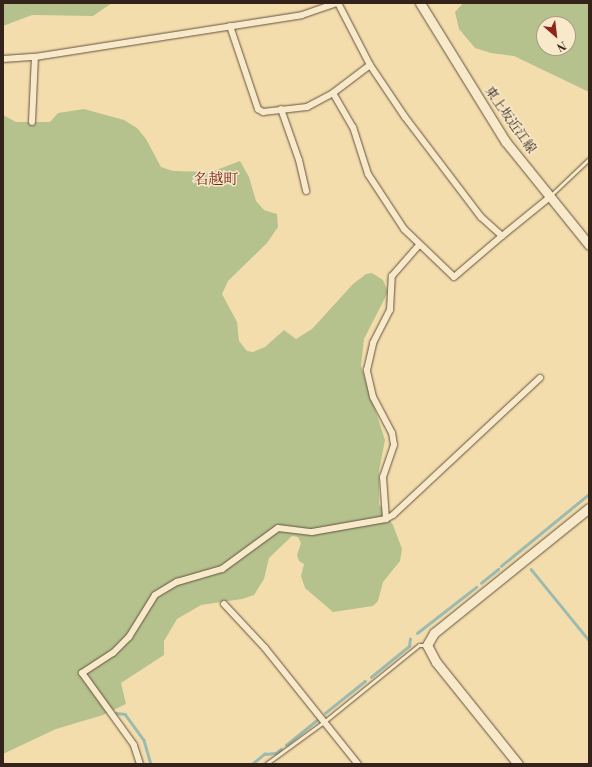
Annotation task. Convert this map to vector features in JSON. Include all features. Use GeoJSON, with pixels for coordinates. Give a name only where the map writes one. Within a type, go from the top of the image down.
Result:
{"type":"FeatureCollection","features":[{"type":"Feature","properties":{"kind":"street"},"geometry":{"type":"LineString","coordinates":[[3,59],[35,57],[302,14],[337,3],[370,65],[405,117],[472,204],[502,236]]}},
{"type":"Feature","properties":{"kind":"street","name":"東上坂近江線"},"geometry":{"type":"LineString","coordinates":[[420,3],[506,142],[589,245]]}},
{"type":"Feature","properties":{"kind":"street"},"geometry":{"type":"LineString","coordinates":[[230,26],[258,109],[263,112],[307,107],[334,93],[370,65]]}},
{"type":"Feature","properties":{"kind":"street"},"geometry":{"type":"LineString","coordinates":[[32,122],[35,57]]}},
{"type":"Feature","properties":{"kind":"street"},"geometry":{"type":"LineString","coordinates":[[334,93],[353,127],[368,174],[404,228],[419,245],[454,277],[550,197]]}},
{"type":"Feature","properties":{"kind":"street"},"geometry":{"type":"LineString","coordinates":[[281,109],[299,160],[306,191]]}},
{"type":"Feature","properties":{"kind":"street"},"geometry":{"type":"LineString","coordinates":[[386,519],[383,477],[394,445],[392,433],[373,397],[367,370],[373,343],[390,310],[392,276],[419,245]]}},
{"type":"Feature","properties":{"kind":"street"},"geometry":{"type":"LineString","coordinates":[[140,764],[134,744],[82,673],[113,653],[129,638],[155,595],[177,582],[222,569],[278,528],[312,532],[386,519],[393,515],[540,378]]}},
{"type":"Feature","properties":{"kind":"street"},"geometry":{"type":"LineString","coordinates":[[518,764],[436,662],[427,645],[434,633],[589,508]]}},
{"type":"Feature","properties":{"kind":"street"},"geometry":{"type":"LineString","coordinates":[[224,604],[265,648],[358,764]]}},
{"type":"Feature","properties":{"kind":"lane"},"geometry":{"type":"LineString","coordinates":[[550,197],[589,159]]}},
{"type":"Feature","properties":{"kind":"lane"},"geometry":{"type":"LineString","coordinates":[[266,764],[324,722],[419,645],[427,645]]}},
{"type":"Feature","properties":{"kind":"green space"},"geometry":{"type":"Polygon","coordinates":[[[3,3],[112,3],[93,16],[32,15],[3,26],[3,3]]]}},
{"type":"Feature","properties":{"kind":"green space"},"geometry":{"type":"Polygon","coordinates":[[[463,3],[589,3],[589,92],[514,56],[491,53],[475,48],[459,29],[455,12],[463,3]]]}},
{"type":"Feature","properties":{"kind":"green space"},"geometry":{"type":"Polygon","coordinates":[[[84,109],[124,120],[137,128],[146,139],[161,167],[173,171],[211,172],[240,161],[249,177],[256,201],[264,210],[277,214],[278,227],[267,243],[228,281],[222,294],[237,322],[239,341],[247,351],[253,352],[265,347],[284,330],[296,339],[312,329],[353,284],[366,274],[372,273],[383,280],[388,292],[364,339],[361,366],[385,440],[379,471],[379,504],[393,525],[402,549],[400,561],[383,582],[378,601],[373,606],[333,612],[305,588],[301,576],[304,564],[299,561],[297,555],[301,543],[298,537],[292,536],[269,558],[264,579],[254,595],[242,599],[201,605],[177,619],[164,641],[164,655],[121,683],[126,704],[103,715],[56,729],[3,754],[3,115],[16,122],[50,122],[58,113],[84,109]]]}},
{"type":"Feature","properties":{"kind":"waterway"},"geometry":{"type":"LineString","coordinates":[[501,566],[589,494]]}},
{"type":"Feature","properties":{"kind":"waterway"},"geometry":{"type":"LineString","coordinates":[[481,583],[498,569]]}},
{"type":"Feature","properties":{"kind":"waterway"},"geometry":{"type":"LineString","coordinates":[[531,569],[589,640]]}},
{"type":"Feature","properties":{"kind":"waterway"},"geometry":{"type":"LineString","coordinates":[[417,633],[476,587]]}},
{"type":"Feature","properties":{"kind":"waterway"},"geometry":{"type":"LineString","coordinates":[[371,677],[409,646],[410,639]]}},
{"type":"Feature","properties":{"kind":"waterway"},"geometry":{"type":"LineString","coordinates":[[325,713],[365,681]]}},
{"type":"Feature","properties":{"kind":"waterway"},"geometry":{"type":"LineString","coordinates":[[116,713],[125,714],[144,740],[151,764]]}},
{"type":"Feature","properties":{"kind":"waterway"},"geometry":{"type":"LineString","coordinates":[[286,745],[317,720]]}},
{"type":"Feature","properties":{"kind":"waterway"},"geometry":{"type":"LineString","coordinates":[[252,764],[264,754],[276,753],[281,749]]}},
{"type":"Feature","properties":{"kind":"district","name":"名越町"},"geometry":{"type":"Point","coordinates":[216,180]}}]}
